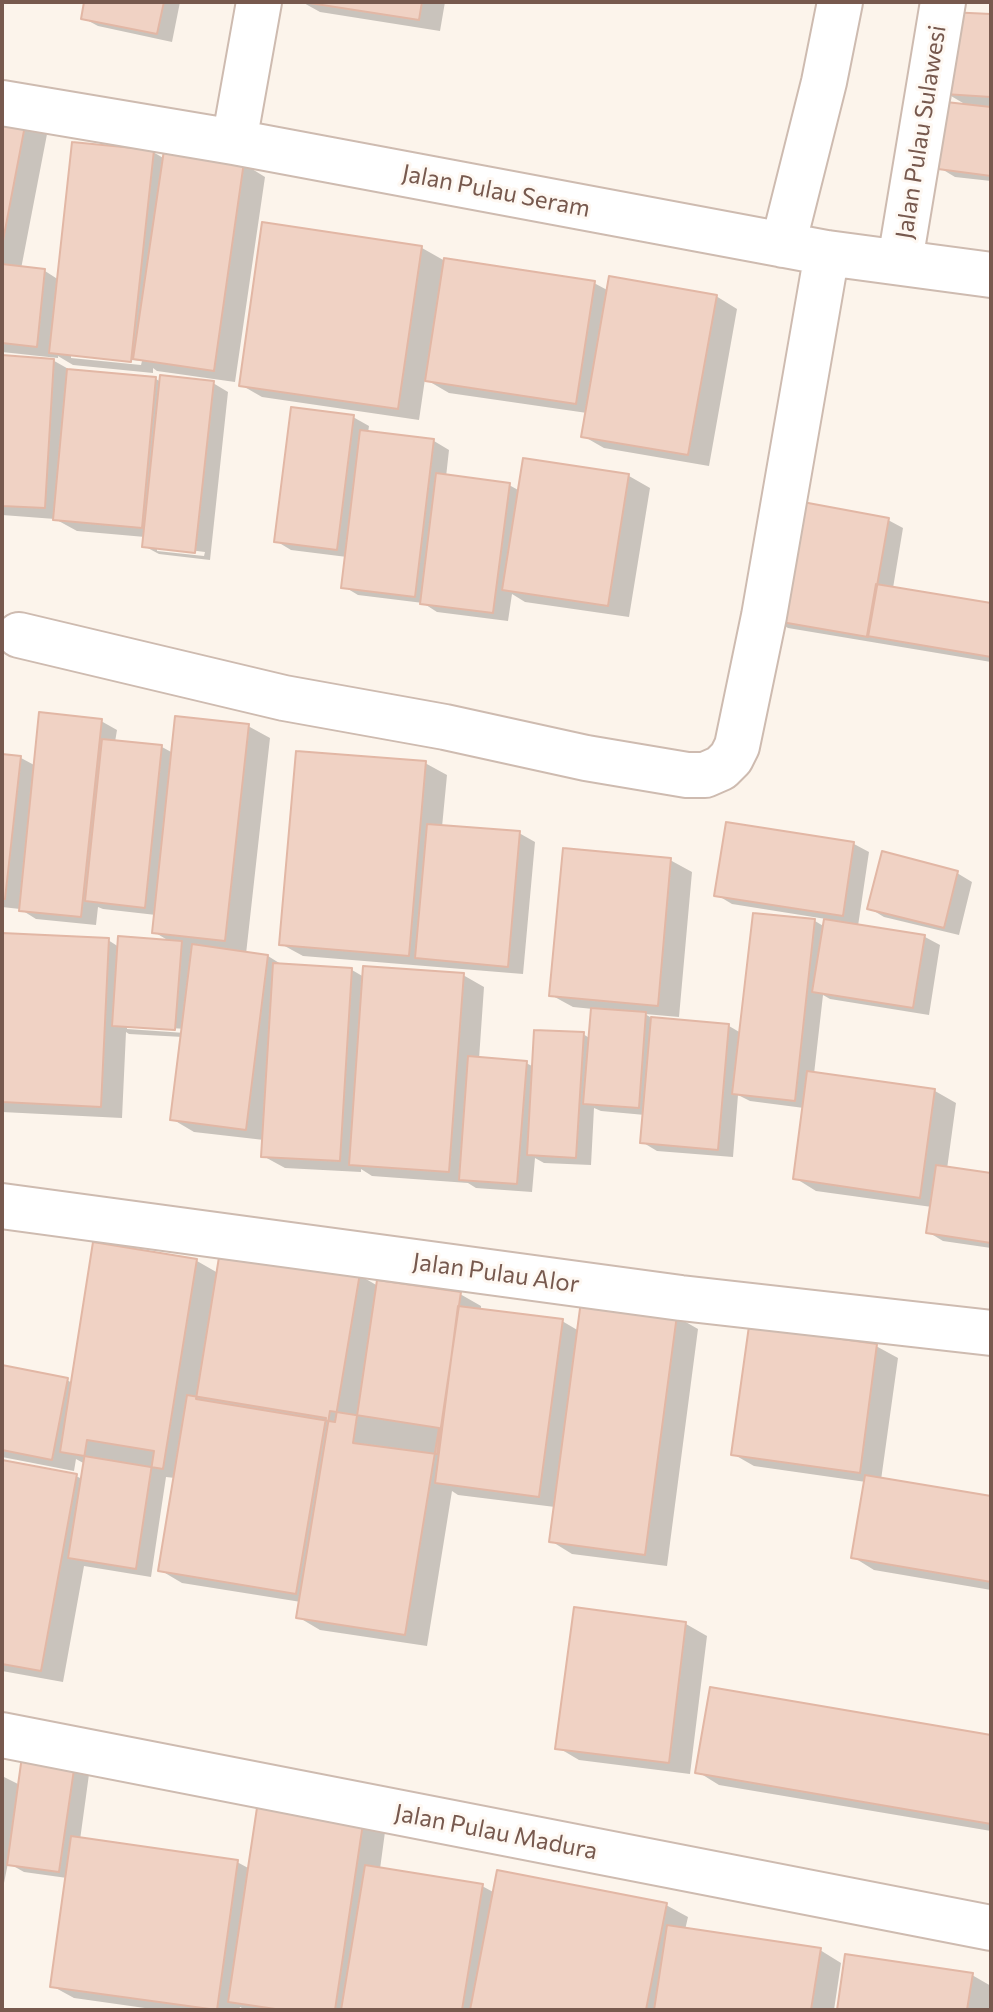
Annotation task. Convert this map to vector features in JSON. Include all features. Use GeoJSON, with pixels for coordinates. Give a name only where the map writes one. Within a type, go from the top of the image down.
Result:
{"type":"FeatureCollection","features":[{"type":"Feature","properties":{"kind":"street"},"geometry":{"type":"LineString","coordinates":[[234,142],[259,2]]}},
{"type":"Feature","properties":{"kind":"street"},"geometry":{"type":"LineString","coordinates":[[783,245],[824,82],[840,2]]}},
{"type":"Feature","properties":{"kind":"street","name":"Jalan Pulau Sulawesi"},"geometry":{"type":"LineString","coordinates":[[900,261],[943,2]]}},
{"type":"Feature","properties":{"kind":"street","name":"Jalan Pulau Seram"},"geometry":{"type":"LineString","coordinates":[[2,103],[234,142],[827,253],[991,275]]}},
{"type":"Feature","properties":{"kind":"street"},"geometry":{"type":"LineString","coordinates":[[19,635],[284,698],[445,727],[586,758],[687,775],[705,775],[721,768],[737,746],[764,616],[827,253]]}},
{"type":"Feature","properties":{"kind":"street","name":"Jalan Pulau Alor"},"geometry":{"type":"LineString","coordinates":[[2,1206],[620,1290],[991,1333]]}},
{"type":"Feature","properties":{"kind":"street","name":"Jalan Pulau Madura"},"geometry":{"type":"LineString","coordinates":[[2,1735],[991,1928]]}},
{"type":"Feature","properties":{"kind":"building"},"geometry":{"type":"Polygon","coordinates":[[[84,2],[164,2],[157,34],[81,19],[84,2]]]}},
{"type":"Feature","properties":{"kind":"building"},"geometry":{"type":"Polygon","coordinates":[[[303,2],[422,2],[419,20],[303,2]]]}},
{"type":"Feature","properties":{"kind":"building"},"geometry":{"type":"Polygon","coordinates":[[[948,12],[991,14],[991,97],[944,94],[948,12]]]}},
{"type":"Feature","properties":{"kind":"building"},"geometry":{"type":"Polygon","coordinates":[[[946,102],[991,107],[991,176],[938,169],[946,102]]]}},
{"type":"Feature","properties":{"kind":"building"},"geometry":{"type":"Polygon","coordinates":[[[2,110],[27,115],[2,246],[2,110]]]}},
{"type":"Feature","properties":{"kind":"building"},"geometry":{"type":"Polygon","coordinates":[[[72,142],[154,150],[131,362],[49,353],[72,142]]]}},
{"type":"Feature","properties":{"kind":"building"},"geometry":{"type":"Polygon","coordinates":[[[164,150],[244,162],[214,371],[133,359],[164,150]]]}},
{"type":"Feature","properties":{"kind":"building"},"geometry":{"type":"Polygon","coordinates":[[[262,222],[422,246],[398,409],[239,386],[262,222]]]}},
{"type":"Feature","properties":{"kind":"building"},"geometry":{"type":"Polygon","coordinates":[[[444,258],[595,281],[576,404],[425,381],[444,258]]]}},
{"type":"Feature","properties":{"kind":"building"},"geometry":{"type":"Polygon","coordinates":[[[2,264],[45,269],[37,347],[2,343],[2,264]]]}},
{"type":"Feature","properties":{"kind":"building"},"geometry":{"type":"Polygon","coordinates":[[[609,276],[717,295],[688,455],[581,437],[609,276]]]}},
{"type":"Feature","properties":{"kind":"building"},"geometry":{"type":"Polygon","coordinates":[[[2,355],[54,359],[45,508],[2,506],[2,355]]]}},
{"type":"Feature","properties":{"kind":"building"},"geometry":{"type":"Polygon","coordinates":[[[67,369],[156,377],[142,528],[53,520],[67,369]]]}},
{"type":"Feature","properties":{"kind":"building"},"geometry":{"type":"Polygon","coordinates":[[[160,375],[214,381],[195,553],[142,547],[160,375]]]}},
{"type":"Feature","properties":{"kind":"building"},"geometry":{"type":"Polygon","coordinates":[[[291,407],[354,415],[337,550],[274,542],[291,407]]]}},
{"type":"Feature","properties":{"kind":"building"},"geometry":{"type":"Polygon","coordinates":[[[360,430],[434,439],[415,597],[341,588],[360,430]]]}},
{"type":"Feature","properties":{"kind":"building"},"geometry":{"type":"Polygon","coordinates":[[[523,458],[629,474],[608,606],[502,590],[523,458]]]}},
{"type":"Feature","properties":{"kind":"building"},"geometry":{"type":"Polygon","coordinates":[[[436,473],[510,483],[493,613],[420,604],[436,473]]]}},
{"type":"Feature","properties":{"kind":"building"},"geometry":{"type":"Polygon","coordinates":[[[792,500],[889,518],[868,637],[770,620],[792,500]]]}},
{"type":"Feature","properties":{"kind":"building"},"geometry":{"type":"Polygon","coordinates":[[[876,584],[991,603],[991,657],[867,636],[876,584]]]}},
{"type":"Feature","properties":{"kind":"building"},"geometry":{"type":"Polygon","coordinates":[[[39,712],[102,719],[81,917],[19,911],[39,712]]]}},
{"type":"Feature","properties":{"kind":"building"},"geometry":{"type":"Polygon","coordinates":[[[175,716],[249,724],[225,941],[152,933],[175,716]]]}},
{"type":"Feature","properties":{"kind":"building"},"geometry":{"type":"Polygon","coordinates":[[[102,739],[162,745],[145,908],[85,901],[102,739]]]}},
{"type":"Feature","properties":{"kind":"building"},"geometry":{"type":"Polygon","coordinates":[[[296,751],[426,761],[409,956],[279,945],[296,751]]]}},
{"type":"Feature","properties":{"kind":"building"},"geometry":{"type":"Polygon","coordinates":[[[2,754],[21,756],[5,899],[2,899],[2,754]]]}},
{"type":"Feature","properties":{"kind":"building"},"geometry":{"type":"Polygon","coordinates":[[[726,822],[854,842],[843,916],[714,896],[726,822]]]}},
{"type":"Feature","properties":{"kind":"building"},"geometry":{"type":"Polygon","coordinates":[[[427,824],[520,831],[508,967],[415,958],[427,824]]]}},
{"type":"Feature","properties":{"kind":"building"},"geometry":{"type":"Polygon","coordinates":[[[563,848],[671,858],[658,1006],[549,996],[563,848]]]}},
{"type":"Feature","properties":{"kind":"building"},"geometry":{"type":"Polygon","coordinates":[[[882,851],[958,871],[944,928],[867,909],[882,851]]]}},
{"type":"Feature","properties":{"kind":"building"},"geometry":{"type":"Polygon","coordinates":[[[753,913],[815,919],[795,1101],[732,1094],[753,913]]]}},
{"type":"Feature","properties":{"kind":"building"},"geometry":{"type":"Polygon","coordinates":[[[824,919],[925,935],[913,1008],[812,992],[824,919]]]}},
{"type":"Feature","properties":{"kind":"building"},"geometry":{"type":"Polygon","coordinates":[[[2,933],[109,938],[101,1107],[2,1102],[2,933]]]}},
{"type":"Feature","properties":{"kind":"building"},"geometry":{"type":"Polygon","coordinates":[[[118,936],[182,941],[175,1030],[112,1026],[118,936]]]}},
{"type":"Feature","properties":{"kind":"building"},"geometry":{"type":"Polygon","coordinates":[[[192,944],[268,955],[246,1130],[170,1120],[192,944]]]}},
{"type":"Feature","properties":{"kind":"building"},"geometry":{"type":"Polygon","coordinates":[[[273,963],[352,968],[340,1161],[261,1157],[273,963]]]}},
{"type":"Feature","properties":{"kind":"building"},"geometry":{"type":"Polygon","coordinates":[[[363,966],[464,973],[449,1172],[349,1165],[363,966]]]}},
{"type":"Feature","properties":{"kind":"building"},"geometry":{"type":"Polygon","coordinates":[[[591,1008],[646,1012],[639,1108],[583,1104],[591,1008]]]}},
{"type":"Feature","properties":{"kind":"building"},"geometry":{"type":"Polygon","coordinates":[[[651,1017],[729,1024],[718,1150],[640,1143],[651,1017]]]}},
{"type":"Feature","properties":{"kind":"building"},"geometry":{"type":"Polygon","coordinates":[[[534,1030],[584,1032],[576,1158],[527,1155],[534,1030]]]}},
{"type":"Feature","properties":{"kind":"building"},"geometry":{"type":"Polygon","coordinates":[[[468,1056],[527,1061],[517,1184],[459,1180],[468,1056]]]}},
{"type":"Feature","properties":{"kind":"building"},"geometry":{"type":"Polygon","coordinates":[[[807,1071],[935,1089],[920,1198],[793,1179],[807,1071]]]}},
{"type":"Feature","properties":{"kind":"building"},"geometry":{"type":"Polygon","coordinates":[[[936,1165],[991,1173],[991,1243],[926,1233],[936,1165]]]}},
{"type":"Feature","properties":{"kind":"building"},"geometry":{"type":"Polygon","coordinates":[[[93,1242],[197,1259],[163,1469],[60,1452],[93,1242]]]}},
{"type":"Feature","properties":{"kind":"building"},"geometry":{"type":"Polygon","coordinates":[[[220,1251],[360,1273],[335,1422],[196,1399],[220,1251]]]}},
{"type":"Feature","properties":{"kind":"building"},"geometry":{"type":"Polygon","coordinates":[[[377,1280],[461,1292],[437,1454],[353,1443],[377,1280]]]}},
{"type":"Feature","properties":{"kind":"building"},"geometry":{"type":"Polygon","coordinates":[[[581,1301],[677,1315],[645,1555],[549,1542],[581,1301]]]}},
{"type":"Feature","properties":{"kind":"building"},"geometry":{"type":"Polygon","coordinates":[[[458,1306],[563,1319],[539,1497],[435,1483],[458,1306]]]}},
{"type":"Feature","properties":{"kind":"building"},"geometry":{"type":"Polygon","coordinates":[[[749,1326],[877,1344],[860,1473],[731,1455],[749,1326]]]}},
{"type":"Feature","properties":{"kind":"building"},"geometry":{"type":"Polygon","coordinates":[[[2,1365],[68,1378],[52,1460],[2,1450],[2,1365]]]}},
{"type":"Feature","properties":{"kind":"building"},"geometry":{"type":"Polygon","coordinates":[[[187,1395],[326,1418],[296,1594],[158,1571],[187,1395]]]}},
{"type":"Feature","properties":{"kind":"building"},"geometry":{"type":"Polygon","coordinates":[[[330,1411],[439,1428],[405,1635],[296,1618],[330,1411]]]}},
{"type":"Feature","properties":{"kind":"building"},"geometry":{"type":"Polygon","coordinates":[[[87,1440],[154,1451],[136,1569],[68,1558],[87,1440]]]}},
{"type":"Feature","properties":{"kind":"building"},"geometry":{"type":"Polygon","coordinates":[[[2,1460],[77,1474],[41,1671],[2,1664],[2,1460]]]}},
{"type":"Feature","properties":{"kind":"building"},"geometry":{"type":"Polygon","coordinates":[[[865,1475],[991,1496],[991,1582],[851,1558],[865,1475]]]}},
{"type":"Feature","properties":{"kind":"building"},"geometry":{"type":"Polygon","coordinates":[[[574,1607],[686,1622],[669,1763],[555,1749],[574,1607]]]}},
{"type":"Feature","properties":{"kind":"building"},"geometry":{"type":"Polygon","coordinates":[[[710,1687],[991,1735],[991,1824],[695,1773],[710,1687]]]}},
{"type":"Feature","properties":{"kind":"building"},"geometry":{"type":"Polygon","coordinates":[[[23,1749],[76,1756],[59,1872],[7,1865],[23,1749]]]}},
{"type":"Feature","properties":{"kind":"building"},"geometry":{"type":"Polygon","coordinates":[[[258,1801],[364,1817],[335,2010],[282,2010],[228,2002],[258,1801]]]}},
{"type":"Feature","properties":{"kind":"building"},"geometry":{"type":"Polygon","coordinates":[[[71,1836],[238,1860],[217,2010],[50,1987],[71,1836]]]}},
{"type":"Feature","properties":{"kind":"building"},"geometry":{"type":"Polygon","coordinates":[[[365,1865],[483,1884],[462,2010],[341,2010],[365,1865]]]}},
{"type":"Feature","properties":{"kind":"building"},"geometry":{"type":"Polygon","coordinates":[[[497,1870],[667,1903],[646,2010],[470,2010],[497,1870]]]}},
{"type":"Feature","properties":{"kind":"building"},"geometry":{"type":"Polygon","coordinates":[[[667,1925],[821,1948],[811,2010],[654,2010],[667,1925]]]}},
{"type":"Feature","properties":{"kind":"building"},"geometry":{"type":"Polygon","coordinates":[[[845,1954],[973,1973],[967,2010],[837,2010],[845,1954]]]}}]}
